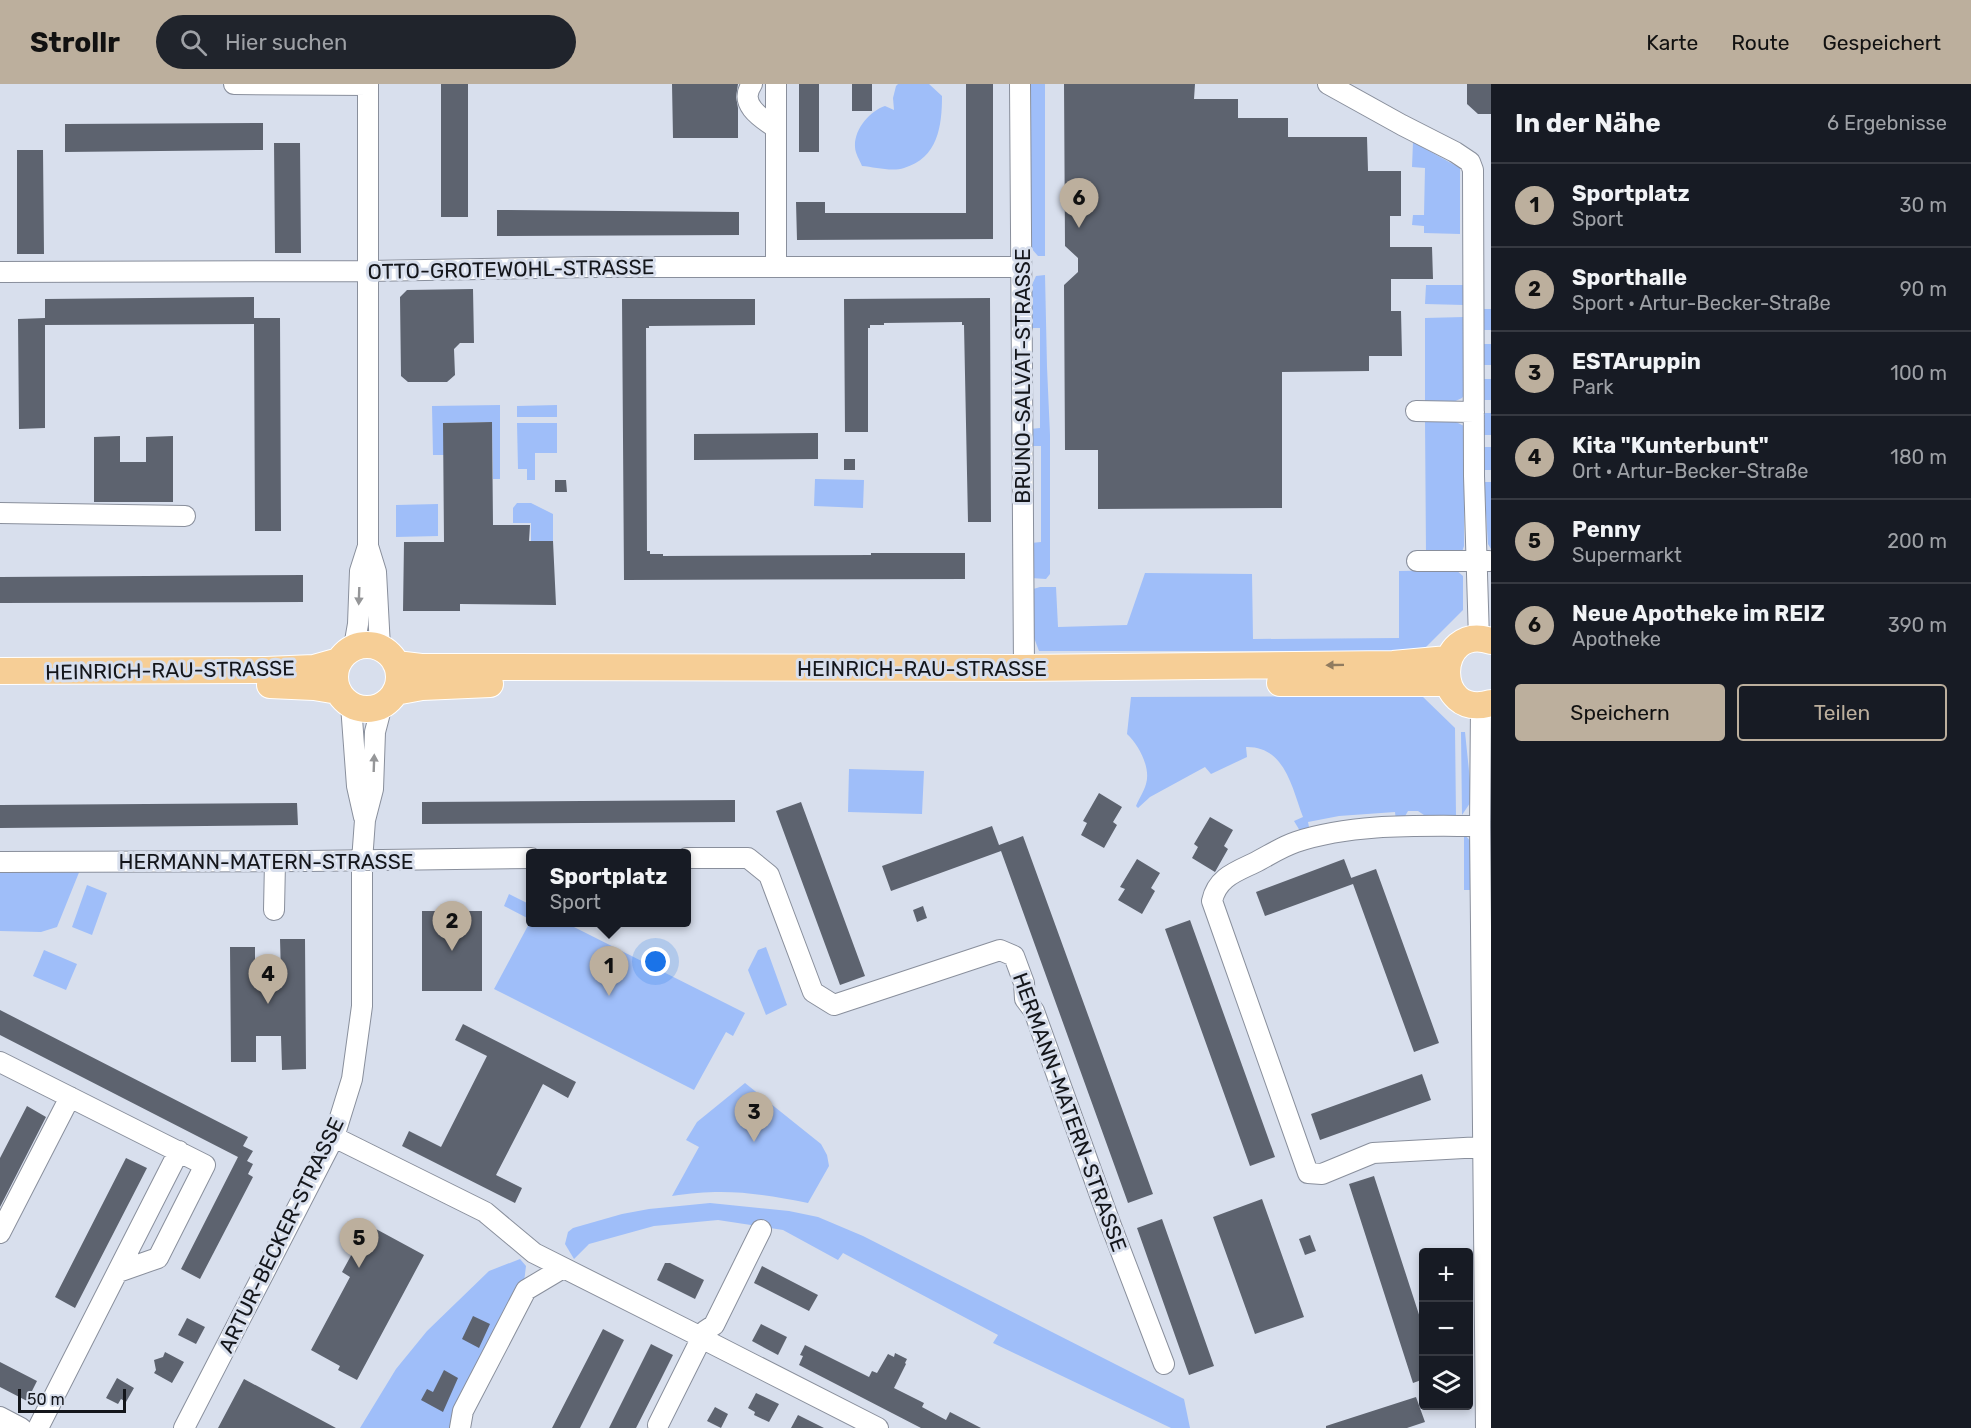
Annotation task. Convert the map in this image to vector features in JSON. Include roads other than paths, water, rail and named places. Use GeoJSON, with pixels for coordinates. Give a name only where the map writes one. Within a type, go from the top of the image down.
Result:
{"type":"FeatureCollection","features":[{"type":"Feature","properties":{"kind":"main road"},"geometry":{"type":"LineString","coordinates":[[1485,640],[1465,642],[1459,646],[1448,671],[1459,699],[1473,705],[1486,704]]}},
{"type":"Feature","properties":{"kind":"main road"},"geometry":{"type":"LineString","coordinates":[[371,645],[388,655],[399,673],[389,699],[372,708],[362,709],[345,698],[335,681],[335,671],[346,654],[371,645]]}},
{"type":"Feature","properties":{"kind":"main road","name":"HEINRICH-RAU-STRASSE"},"geometry":{"type":"LineString","coordinates":[[0,671],[314,668],[346,654]]}},
{"type":"Feature","properties":{"kind":"main road","name":"HEINRICH-RAU-STRASSE"},"geometry":{"type":"LineString","coordinates":[[388,655],[421,667],[471,668],[1024,668],[1393,664],[1448,671]]}},
{"type":"Feature","properties":{"kind":"main road","name":"HEINRICH-RAU-STRASSE"},"geometry":{"type":"LineString","coordinates":[[389,699],[422,687],[460,685],[984,681],[1448,671]]}},
{"type":"Feature","properties":{"kind":"main road","name":"HEINRICH-RAU-STRASSE"},"geometry":{"type":"LineString","coordinates":[[0,686],[265,685],[314,687],[345,698]]}},
{"type":"Feature","properties":{"kind":"street"},"geometry":{"type":"LineString","coordinates":[[234,84],[368,85],[368,546],[376,572],[388,655]]}},
{"type":"Feature","properties":{"kind":"street"},"geometry":{"type":"LineString","coordinates":[[752,84],[747,92],[748,103],[753,110],[776,128]]}},
{"type":"Feature","properties":{"kind":"street"},"geometry":{"type":"LineString","coordinates":[[776,84],[776,267]]}},
{"type":"Feature","properties":{"kind":"street","name":"BRUNO-SALVAT-STRASSE"},"geometry":{"type":"LineString","coordinates":[[1020,84],[1024,668]]}},
{"type":"Feature","properties":{"kind":"street"},"geometry":{"type":"LineString","coordinates":[[1328,84],[1455,152],[1470,162],[1473,170],[1474,412],[1483,476],[1485,640]]}},
{"type":"Feature","properties":{"kind":"street","name":"OTTO-GROTEWOHL-STRASSE"},"geometry":{"type":"LineString","coordinates":[[0,272],[368,271],[592,267],[1021,267]]}},
{"type":"Feature","properties":{"kind":"street"},"geometry":{"type":"LineString","coordinates":[[1416,411],[1474,412]]}},
{"type":"Feature","properties":{"kind":"street"},"geometry":{"type":"LineString","coordinates":[[0,513],[185,516]]}},
{"type":"Feature","properties":{"kind":"street"},"geometry":{"type":"LineString","coordinates":[[346,654],[358,624],[360,571],[368,546]]}},
{"type":"Feature","properties":{"kind":"street"},"geometry":{"type":"LineString","coordinates":[[1417,561],[1484,561]]}},
{"type":"Feature","properties":{"kind":"street","name":"ARTUR-BECKER-STRASSE"},"geometry":{"type":"LineString","coordinates":[[345,698],[357,786],[365,820]]}},
{"type":"Feature","properties":{"kind":"street","name":"ARTUR-BECKER-STRASSE"},"geometry":{"type":"LineString","coordinates":[[184,1428],[334,1137],[352,1079],[363,1006],[362,861],[365,820],[373,789],[375,732],[389,699]]}},
{"type":"Feature","properties":{"kind":"street"},"geometry":{"type":"LineString","coordinates":[[1486,704],[1480,826],[1486,877],[1482,1147],[1488,1334],[1486,1428]]}},
{"type":"Feature","properties":{"kind":"street"},"geometry":{"type":"LineString","coordinates":[[1480,826],[1410,826],[1340,832],[1295,842],[1226,876],[1214,892],[1212,901],[1308,1173],[1322,1174],[1373,1153],[1482,1147]]}},
{"type":"Feature","properties":{"kind":"street","name":"HERMANN-MATERN-STRASSE"},"geometry":{"type":"LineString","coordinates":[[0,862],[275,862],[526,858]]}},
{"type":"Feature","properties":{"kind":"street","name":"HERMANN-MATERN-STRASSE"},"geometry":{"type":"LineString","coordinates":[[691,858],[748,858],[769,875],[813,992],[834,1005],[1000,950],[1014,956],[1024,983],[1025,999],[1034,1011],[1110,1223],[1164,1364]]}},
{"type":"Feature","properties":{"kind":"street"},"geometry":{"type":"LineString","coordinates":[[274,910],[275,862]]}},
{"type":"Feature","properties":{"kind":"street"},"geometry":{"type":"LineString","coordinates":[[0,1062],[205,1165],[158,1258],[118,1272]]}},
{"type":"Feature","properties":{"kind":"street"},"geometry":{"type":"LineString","coordinates":[[0,1233],[70,1097]]}},
{"type":"Feature","properties":{"kind":"street"},"geometry":{"type":"LineString","coordinates":[[334,1137],[485,1212],[534,1253],[706,1337],[878,1428]]}},
{"type":"Feature","properties":{"kind":"street"},"geometry":{"type":"LineString","coordinates":[[38,1428],[178,1151]]}},
{"type":"Feature","properties":{"kind":"street"},"geometry":{"type":"LineString","coordinates":[[658,1425],[714,1325],[761,1230]]}},
{"type":"Feature","properties":{"kind":"street"},"geometry":{"type":"LineString","coordinates":[[460,1428],[462,1411],[526,1290],[528,1267],[534,1253]]}},
{"type":"Feature","properties":{"kind":"street"},"geometry":{"type":"LineString","coordinates":[[526,1290],[563,1268]]}},
{"type":"Feature","properties":{"kind":"street"},"geometry":{"type":"LineString","coordinates":[[0,1418],[21,1428]]}},
{"type":"Feature","properties":{"kind":"place","name":"Neue Apotheke im REIZ"},"geometry":{"type":"Point","coordinates":[1079,228]}},
{"type":"Feature","properties":{"kind":"place","name":"Sporthalle"},"geometry":{"type":"Point","coordinates":[452,951]}},
{"type":"Feature","properties":{"kind":"place","name":"Sportplatz"},"geometry":{"type":"Point","coordinates":[609,996]}},
{"type":"Feature","properties":{"kind":"place","name":"Kita \"Kunterbunt\""},"geometry":{"type":"Point","coordinates":[268,1004]}},
{"type":"Feature","properties":{"kind":"place","name":"ESTAruppin"},"geometry":{"type":"Point","coordinates":[754,1142]}},
{"type":"Feature","properties":{"kind":"place","name":"Penny"},"geometry":{"type":"Point","coordinates":[359,1268]}}]}
